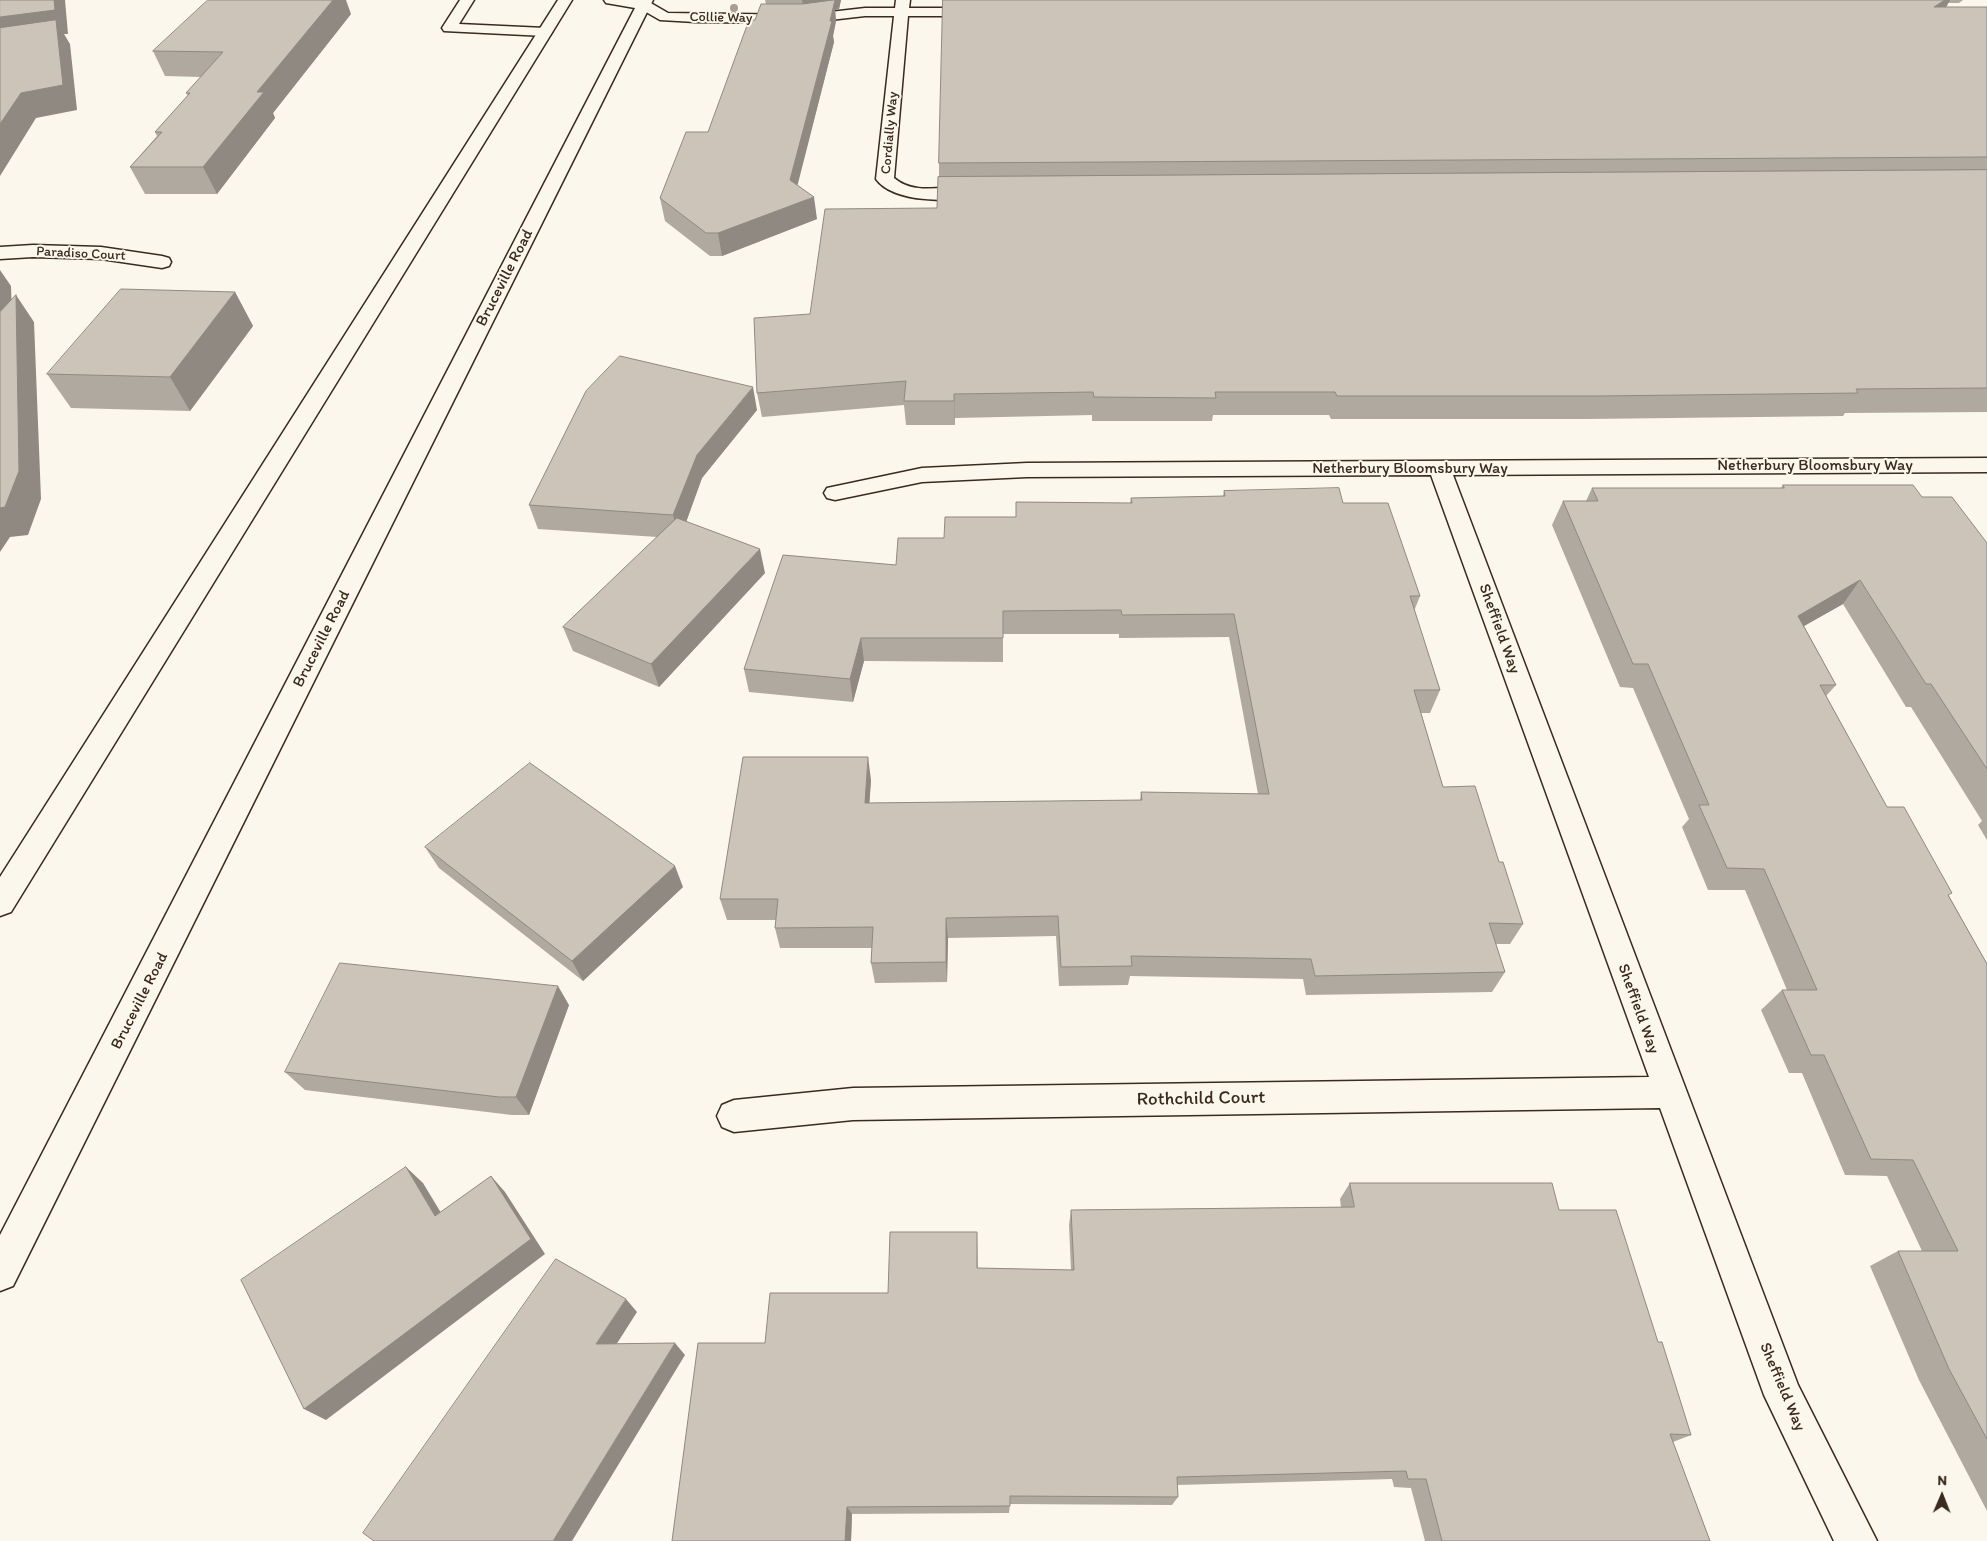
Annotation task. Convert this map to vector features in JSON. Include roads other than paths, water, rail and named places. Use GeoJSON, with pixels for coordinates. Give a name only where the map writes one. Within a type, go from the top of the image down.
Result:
{"type":"FeatureCollection","features":[{"type":"Feature","properties":{"kind":"street"},"geometry":{"type":"LineString","coordinates":[[467,0],[448,28],[545,32]]}},
{"type":"Feature","properties":{"kind":"street"},"geometry":{"type":"LineString","coordinates":[[0,903],[565,0]]}},
{"type":"Feature","properties":{"kind":"street"},"geometry":{"type":"LineString","coordinates":[[611,0],[645,2]]}},
{"type":"Feature","properties":{"kind":"street","name":"Collie Way"},"geometry":{"type":"LineString","coordinates":[[645,2],[668,1]]}},
{"type":"Feature","properties":{"kind":"street","name":"Collie Way"},"geometry":{"type":"LineString","coordinates":[[645,2],[664,16],[695,18],[804,19],[903,6],[992,12]]}},
{"type":"Feature","properties":{"kind":"street","name":"Bruceville Road"},"geometry":{"type":"LineString","coordinates":[[0,1273],[645,2]]}},
{"type":"Feature","properties":{"kind":"street","name":"Collie Way"},"geometry":{"type":"LineString","coordinates":[[824,3],[865,12]]}},
{"type":"Feature","properties":{"kind":"street","name":"Cordially Way"},"geometry":{"type":"LineString","coordinates":[[903,6],[885,179],[891,187],[909,193],[989,192]]}},
{"type":"Feature","properties":{"kind":"street","name":"Paradiso Court"},"geometry":{"type":"LineString","coordinates":[[0,253],[33,251],[101,252],[162,262]]}},
{"type":"Feature","properties":{"kind":"street","name":"Netherbury Bloomsbury Way"},"geometry":{"type":"LineString","coordinates":[[835,493],[922,475],[998,472],[1985,468]]}},
{"type":"Feature","properties":{"kind":"street","name":"Sheffield Way"},"geometry":{"type":"LineString","coordinates":[[1440,469],[1669,1092],[1783,1395],[1856,1541]]}},
{"type":"Feature","properties":{"kind":"street","name":"Rothchild Court"},"geometry":{"type":"LineString","coordinates":[[734,1116],[853,1104],[1669,1092]]}}]}
